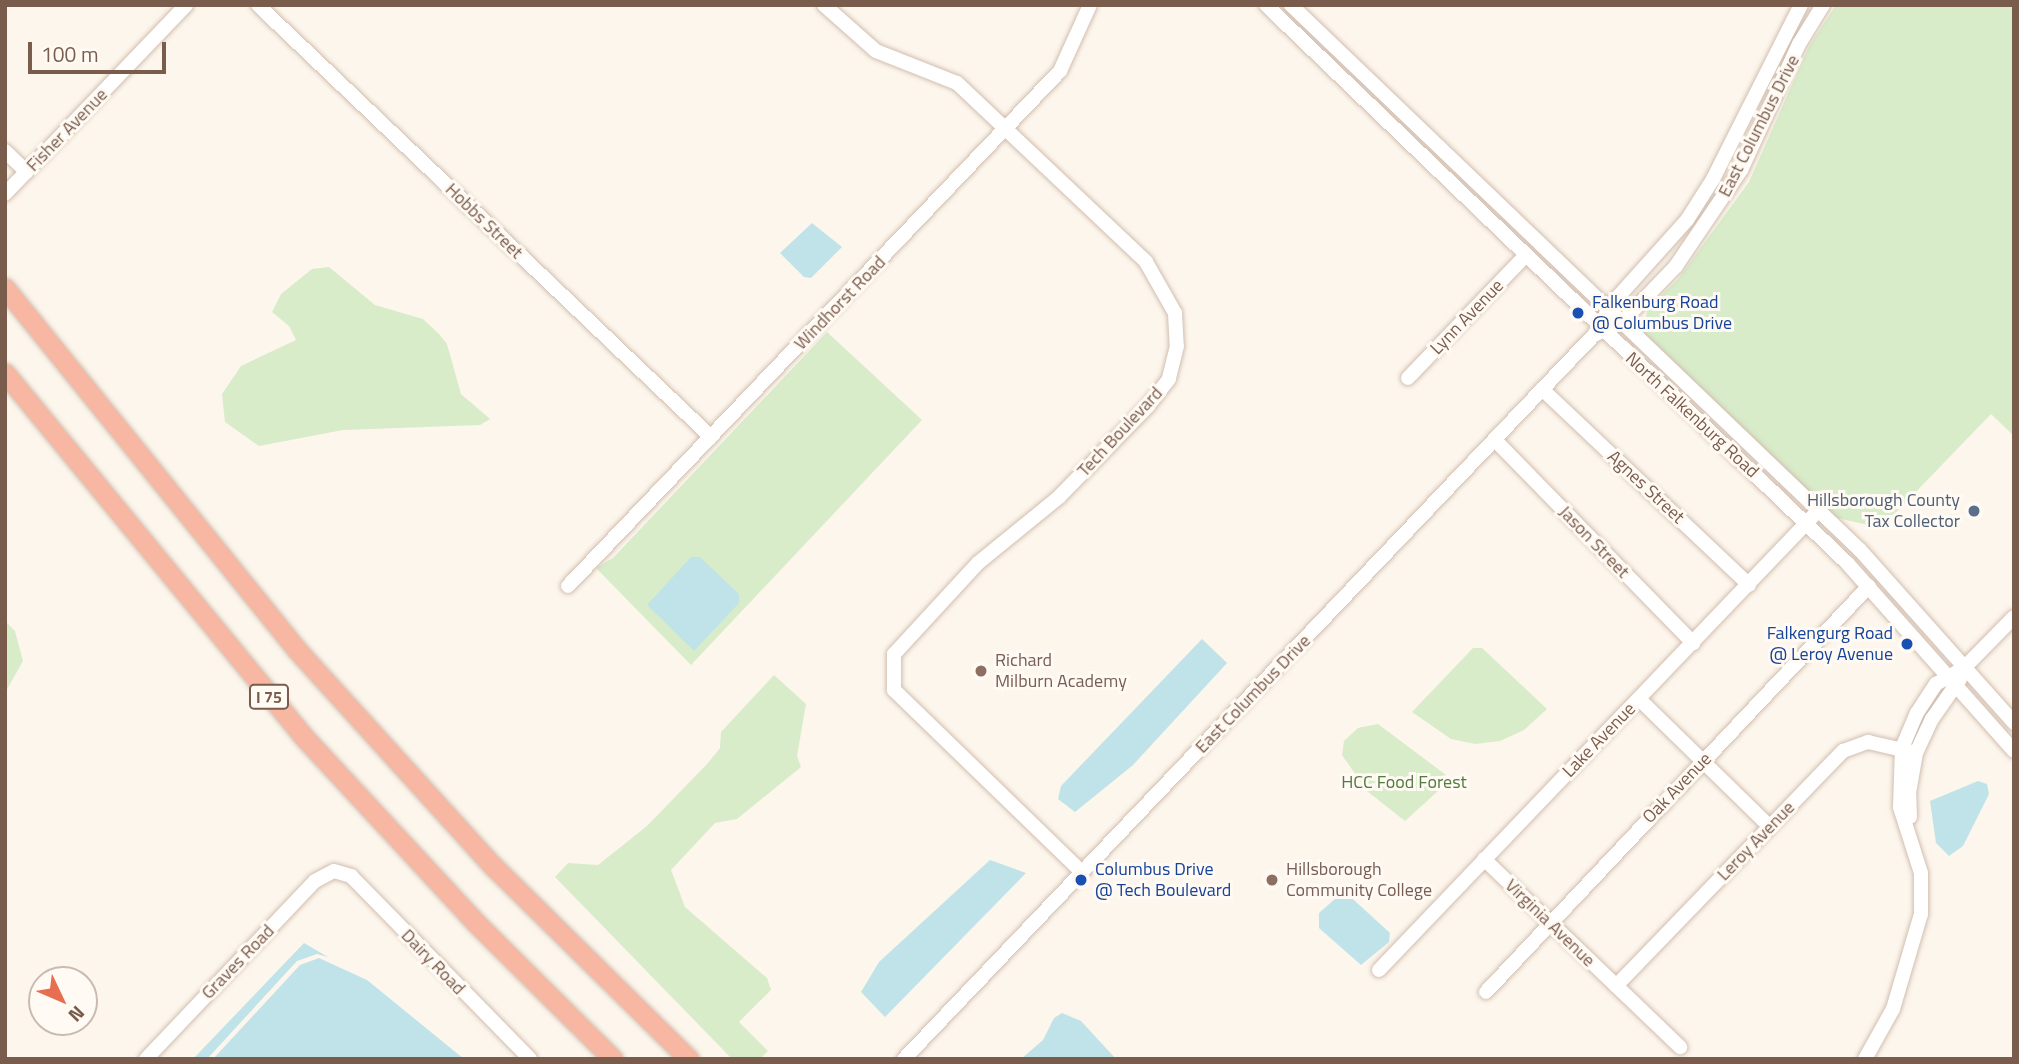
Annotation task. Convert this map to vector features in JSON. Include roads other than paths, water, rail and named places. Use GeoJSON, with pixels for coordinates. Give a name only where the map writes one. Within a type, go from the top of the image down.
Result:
{"type":"FeatureCollection","features":[{"type":"Feature","properties":{"kind":"highway"},"geometry":{"type":"LineString","coordinates":[[5,288],[297,650],[495,867],[689,1059]]}},
{"type":"Feature","properties":{"kind":"highway","name":"I 75"},"geometry":{"type":"LineString","coordinates":[[5,373],[310,744],[476,923],[613,1059]]}},
{"type":"Feature","properties":{"kind":"street","name":"Fisher Avenue"},"geometry":{"type":"LineString","coordinates":[[5,194],[186,5]]}},
{"type":"Feature","properties":{"kind":"street","name":"Hobbs Street"},"geometry":{"type":"LineString","coordinates":[[258,5],[711,437]]}},
{"type":"Feature","properties":{"kind":"street","name":"Tech Boulevard"},"geometry":{"type":"LineString","coordinates":[[824,5],[876,51],[957,83],[1146,261],[1175,313],[1177,346],[1169,379],[1148,406],[1059,497],[978,563],[894,654],[894,690],[1083,872]]}},
{"type":"Feature","properties":{"kind":"street","name":"Windhorst Road"},"geometry":{"type":"LineString","coordinates":[[568,586],[1007,130],[1060,71],[1090,5]]}},
{"type":"Feature","properties":{"kind":"street","name":"North Falkenburg Road"},"geometry":{"type":"LineString","coordinates":[[1266,5],[1806,523],[1869,586],[2014,751]]}},
{"type":"Feature","properties":{"kind":"street","name":"North Falkenburg Road"},"geometry":{"type":"LineString","coordinates":[[1291,5],[1819,510],[2014,723]]}},
{"type":"Feature","properties":{"kind":"street","name":"East Columbus Drive"},"geometry":{"type":"LineString","coordinates":[[1602,329],[1608,308],[1687,219],[1742,125],[1771,58],[1801,5]]}},
{"type":"Feature","properties":{"kind":"street","name":"East Columbus Drive"},"geometry":{"type":"LineString","coordinates":[[904,1059],[1542,389],[1602,329],[1622,322],[1676,266],[1741,170],[1789,67],[1823,5]]}},
{"type":"Feature","properties":{"kind":"street"},"geometry":{"type":"LineString","coordinates":[[1771,58],[1789,67]]}},
{"type":"Feature","properties":{"kind":"street"},"geometry":{"type":"LineString","coordinates":[[5,151],[27,172]]}},
{"type":"Feature","properties":{"kind":"street","name":"Lynn Avenue"},"geometry":{"type":"LineString","coordinates":[[1408,378],[1526,255]]}},
{"type":"Feature","properties":{"kind":"street","name":"Agnes Street"},"geometry":{"type":"LineString","coordinates":[[1542,389],[1749,586]]}},
{"type":"Feature","properties":{"kind":"street","name":"Jason Street"},"geometry":{"type":"LineString","coordinates":[[1495,440],[1693,643]]}},
{"type":"Feature","properties":{"kind":"street","name":"Lake Avenue"},"geometry":{"type":"LineString","coordinates":[[1380,971],[1819,510]]}},
{"type":"Feature","properties":{"kind":"street","name":"Oak Avenue"},"geometry":{"type":"LineString","coordinates":[[1486,992],[1869,586]]}},
{"type":"Feature","properties":{"kind":"street"},"geometry":{"type":"LineString","coordinates":[[1865,1059],[1893,1009],[1921,914],[1921,873],[1900,807],[1902,748],[1917,713],[1946,676],[1964,668],[2014,617]]}},
{"type":"Feature","properties":{"kind":"street"},"geometry":{"type":"LineString","coordinates":[[1913,844],[1909,793],[1916,753],[1932,719],[1956,688],[1964,668]]}},
{"type":"Feature","properties":{"kind":"street"},"geometry":{"type":"LineString","coordinates":[[1639,699],[1770,827]]}},
{"type":"Feature","properties":{"kind":"street","name":"Leroy Avenue"},"geometry":{"type":"LineString","coordinates":[[1616,986],[1843,751],[1868,743],[1916,753]]}},
{"type":"Feature","properties":{"kind":"street","name":"Virginia Avenue"},"geometry":{"type":"LineString","coordinates":[[1484,859],[1680,1047]]}},
{"type":"Feature","properties":{"kind":"street","name":"Graves Road"},"geometry":{"type":"LineString","coordinates":[[146,1059],[315,881],[334,871]]}},
{"type":"Feature","properties":{"kind":"street","name":"Dairy Road"},"geometry":{"type":"LineString","coordinates":[[334,871],[351,877],[530,1059]]}},
{"type":"Feature","properties":{"kind":"water"},"geometry":{"type":"Polygon","coordinates":[[[812,223],[842,247],[811,278],[804,277],[780,253],[812,223]]]}},
{"type":"Feature","properties":{"kind":"water"},"geometry":{"type":"Polygon","coordinates":[[[691,557],[700,557],[739,594],[739,603],[694,651],[647,605],[691,557]]]}},
{"type":"Feature","properties":{"kind":"water"},"geometry":{"type":"Polygon","coordinates":[[[1202,639],[1227,663],[1133,765],[1075,812],[1058,799],[1061,786],[1202,639]]]}},
{"type":"Feature","properties":{"kind":"water"},"geometry":{"type":"Polygon","coordinates":[[[1978,781],[1987,784],[1989,794],[1963,846],[1949,856],[1936,843],[1930,801],[1978,781]]]}},
{"type":"Feature","properties":{"kind":"water"},"geometry":{"type":"Polygon","coordinates":[[[990,860],[1026,873],[885,1017],[861,992],[879,962],[990,860]]]}},
{"type":"Feature","properties":{"kind":"water"},"geometry":{"type":"Polygon","coordinates":[[[1344,891],[1390,933],[1389,942],[1361,965],[1319,928],[1319,913],[1344,891]]]}},
{"type":"Feature","properties":{"kind":"water"},"geometry":{"type":"Polygon","coordinates":[[[304,943],[328,957],[317,954],[297,961],[207,1059],[193,1059],[304,943]]]}},
{"type":"Feature","properties":{"kind":"water"},"geometry":{"type":"Polygon","coordinates":[[[319,958],[367,980],[464,1059],[213,1059],[300,965],[319,958]]]}},
{"type":"Feature","properties":{"kind":"water"},"geometry":{"type":"Polygon","coordinates":[[[1062,1013],[1081,1021],[1116,1059],[1021,1059],[1043,1040],[1054,1018],[1062,1013]]]}},
{"type":"Feature","properties":{"kind":"place","name":"Falkenburg Road @ Columbus Drive"},"geometry":{"type":"Point","coordinates":[1578,313]}},
{"type":"Feature","properties":{"kind":"place","name":"Hillsborough County Tax Collector"},"geometry":{"type":"Point","coordinates":[1974,511]}},
{"type":"Feature","properties":{"kind":"place","name":"Falkengurg Road @ Leroy Avenue"},"geometry":{"type":"Point","coordinates":[1907,644]}},
{"type":"Feature","properties":{"kind":"place","name":"Richard Milburn Academy"},"geometry":{"type":"Point","coordinates":[981,671]}},
{"type":"Feature","properties":{"kind":"place","name":"Columbus Drive @ Tech Boulevard"},"geometry":{"type":"Point","coordinates":[1081,880]}},
{"type":"Feature","properties":{"kind":"place","name":"Hillsborough Community College"},"geometry":{"type":"Point","coordinates":[1272,880]}},
{"type":"Feature","properties":{"kind":"park label","name":"HCC Food Forest"},"geometry":{"type":"Point","coordinates":[1404,782]}}]}
